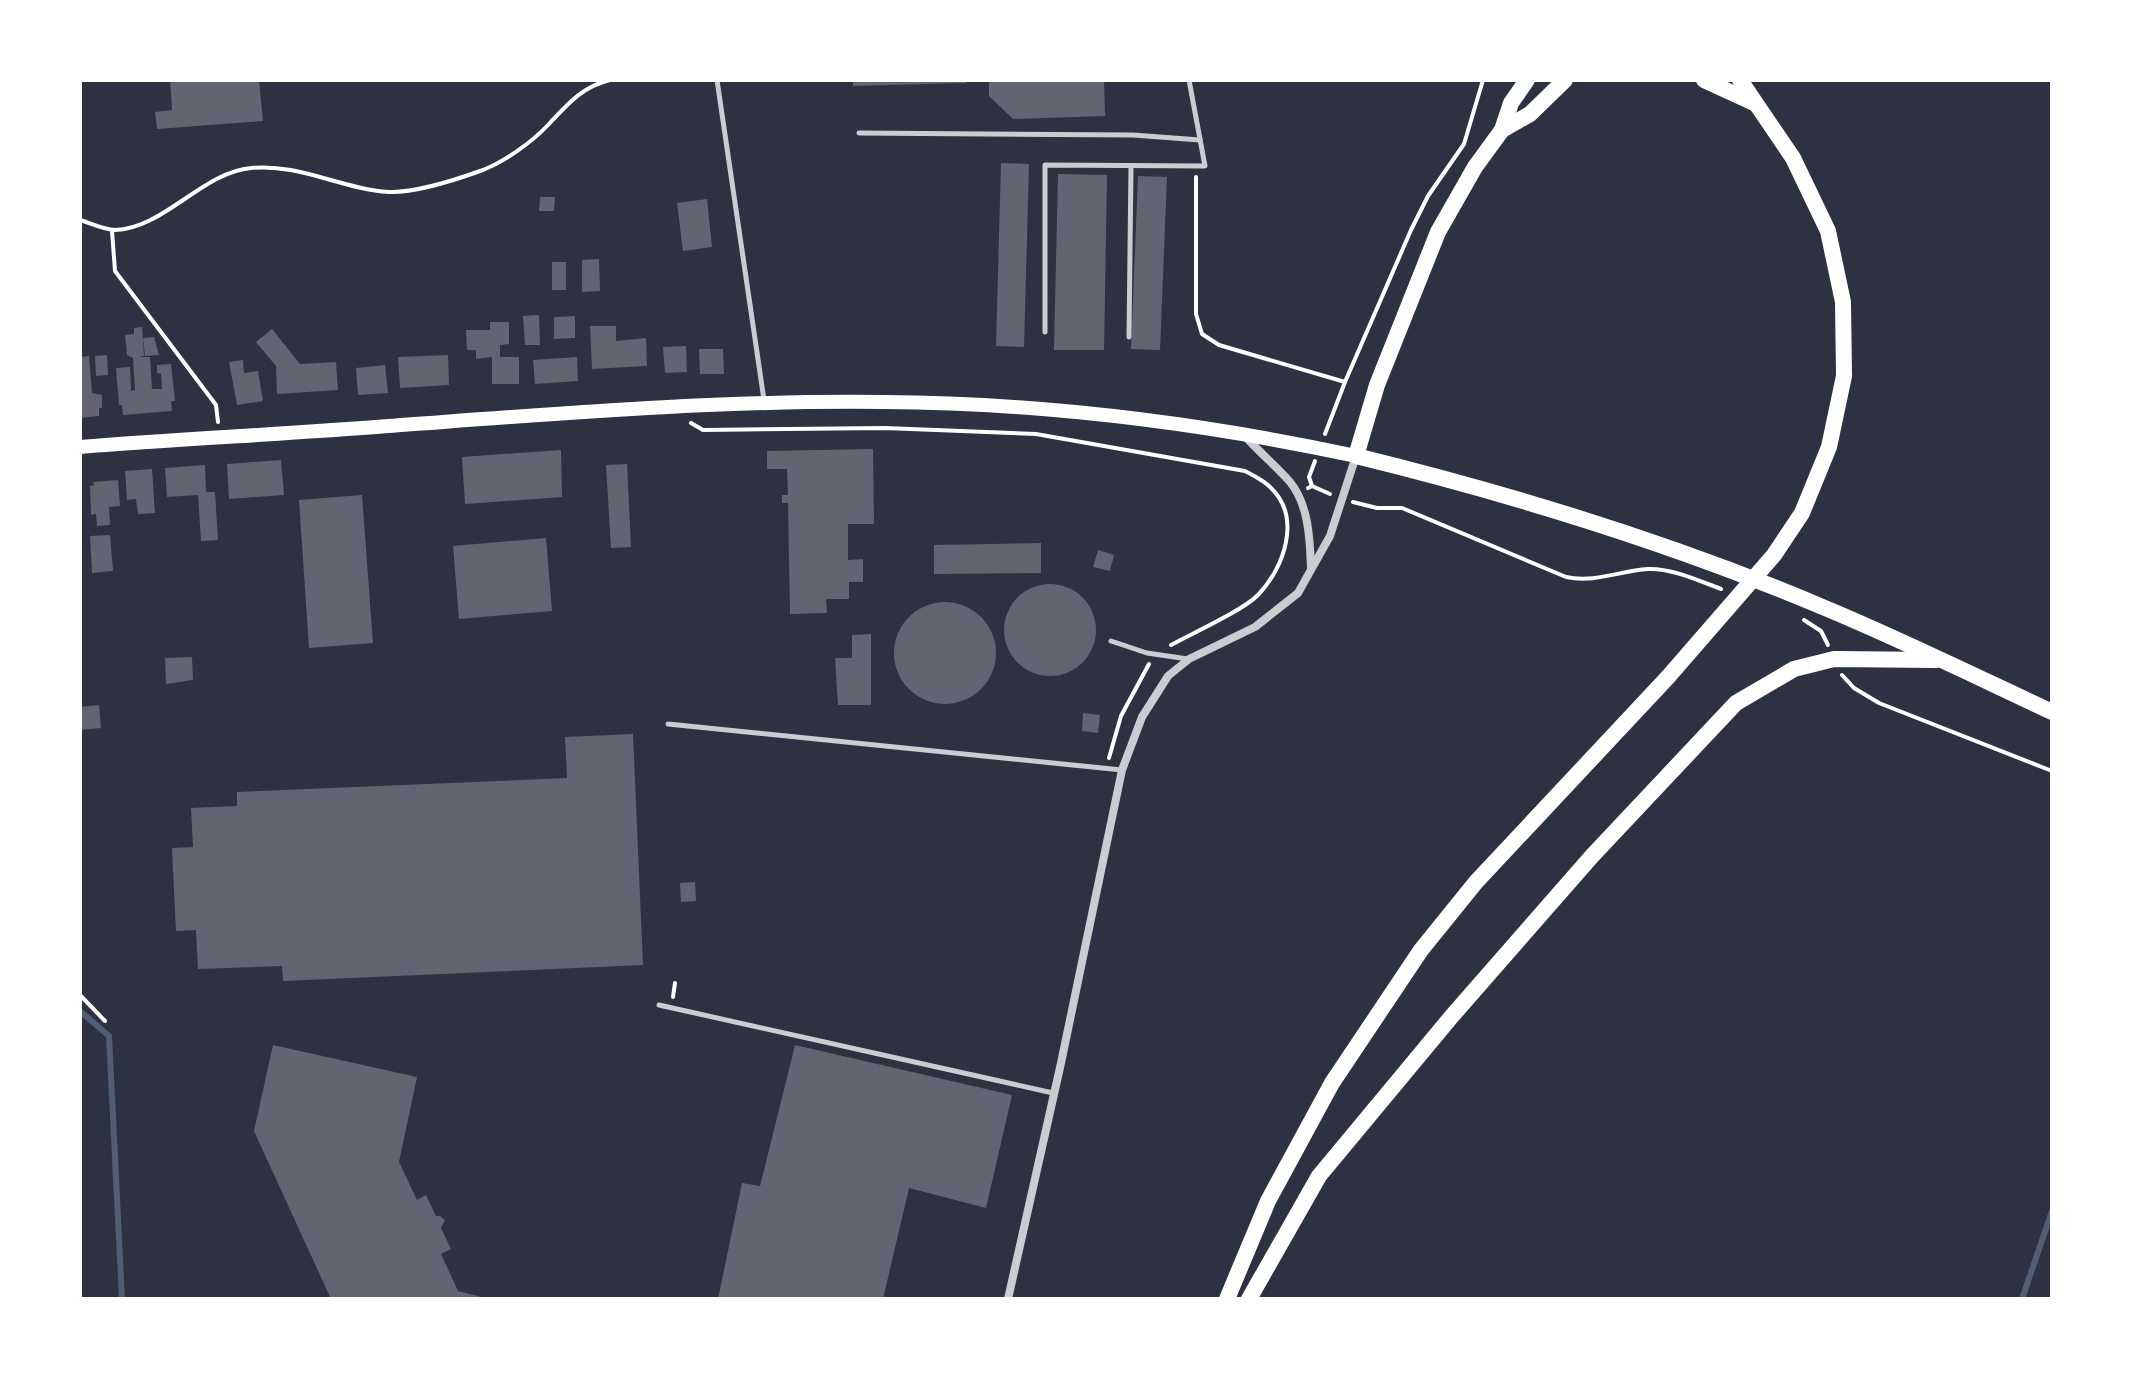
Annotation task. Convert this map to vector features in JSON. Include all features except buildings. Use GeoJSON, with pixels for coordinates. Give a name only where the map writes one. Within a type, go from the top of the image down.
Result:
{"type":"FeatureCollection","features":[{"type":"Feature","properties":{"kind":"main road"},"geometry":{"type":"LineString","coordinates":[[1356,456],[1377,385],[1438,232],[1475,167],[1502,130],[1511,103],[1527,80]]}},
{"type":"Feature","properties":{"kind":"main road"},"geometry":{"type":"LineString","coordinates":[[1502,130],[1530,114],[1565,80]]}},
{"type":"Feature","properties":{"kind":"main road"},"geometry":{"type":"LineString","coordinates":[[1704,80],[1754,103]]}},
{"type":"Feature","properties":{"kind":"main road"},"geometry":{"type":"LineString","coordinates":[[1227,1299],[1268,1201],[1332,1083],[1421,950],[1476,882],[1668,677],[1765,566],[1802,513],[1829,447],[1844,376],[1843,302],[1828,231],[1793,158],[1740,80]]}},
{"type":"Feature","properties":{"kind":"main road"},"geometry":{"type":"LineString","coordinates":[[80,447],[573,411],[885,402],[1098,415],[1244,434],[1356,456],[1523,500],[1699,559],[1806,601],[2052,712]]}},
{"type":"Feature","properties":{"kind":"main road"},"geometry":{"type":"LineString","coordinates":[[1249,1299],[1319,1176],[1452,1016],[1592,856],[1736,703],[1794,669],[1834,659],[1940,660]]}},
{"type":"Feature","properties":{"kind":"street"},"geometry":{"type":"LineString","coordinates":[[1244,434],[1296,492],[1309,532],[1312,569]]}},
{"type":"Feature","properties":{"kind":"street"},"geometry":{"type":"LineString","coordinates":[[1008,1299],[1122,770],[1142,717],[1168,676],[1189,659],[1255,627],[1298,593],[1330,536],[1356,456]]}},
{"type":"Feature","properties":{"kind":"lane"},"geometry":{"type":"LineString","coordinates":[[717,80],[764,404]]}},
{"type":"Feature","properties":{"kind":"lane"},"geometry":{"type":"LineString","coordinates":[[1045,332],[1045,165],[1205,166],[1189,80]]}},
{"type":"Feature","properties":{"kind":"lane"},"geometry":{"type":"LineString","coordinates":[[859,133],[1133,135],[1200,140]]}},
{"type":"Feature","properties":{"kind":"lane"},"geometry":{"type":"LineString","coordinates":[[1129,337],[1131,166]]}},
{"type":"Feature","properties":{"kind":"lane"},"geometry":{"type":"LineString","coordinates":[[1111,641],[1159,655],[1189,659]]}},
{"type":"Feature","properties":{"kind":"lane"},"geometry":{"type":"LineString","coordinates":[[668,724],[1122,770]]}},
{"type":"Feature","properties":{"kind":"lane"},"geometry":{"type":"LineString","coordinates":[[659,1005],[1054,1093]]}},
{"type":"Feature","properties":{"kind":"path"},"geometry":{"type":"LineString","coordinates":[[80,220],[112,231],[135,227],[161,214],[207,183],[250,167],[295,170],[325,180],[390,192],[447,183],[487,168],[510,154],[548,125],[562,107],[601,82],[610,80]]}},
{"type":"Feature","properties":{"kind":"path"},"geometry":{"type":"LineString","coordinates":[[1312,486],[1309,477],[1345,382],[1428,196],[1464,144],[1483,80]]}},
{"type":"Feature","properties":{"kind":"path"},"geometry":{"type":"LineString","coordinates":[[1205,166],[1195,178],[1196,314],[1202,334],[1219,345],[1345,382]]}},
{"type":"Feature","properties":{"kind":"path"},"geometry":{"type":"LineString","coordinates":[[112,231],[115,271],[216,405],[220,437]]}},
{"type":"Feature","properties":{"kind":"path"},"geometry":{"type":"LineString","coordinates":[[690,422],[703,430],[885,428],[1036,434],[1245,471],[1270,486],[1280,498],[1288,531],[1282,562],[1257,596],[1169,645],[1150,663],[1121,716],[1106,768]]}},
{"type":"Feature","properties":{"kind":"path"},"geometry":{"type":"LineString","coordinates":[[1280,498],[1312,486],[1377,508],[1402,508],[1566,577],[1594,580],[1650,569],[1685,577]]}},
{"type":"Feature","properties":{"kind":"path"},"geometry":{"type":"LineString","coordinates":[[1794,615],[1821,631],[1844,678],[1854,688],[1879,703],[2052,771]]}},
{"type":"Feature","properties":{"kind":"path"},"geometry":{"type":"LineString","coordinates":[[80,995],[105,1021]]}},
{"type":"Feature","properties":{"kind":"waterway"},"geometry":{"type":"LineString","coordinates":[[80,1011],[109,1036],[122,1299]]}},
{"type":"Feature","properties":{"kind":"waterway"},"geometry":{"type":"LineString","coordinates":[[2022,1299],[2052,1211]]}}]}
